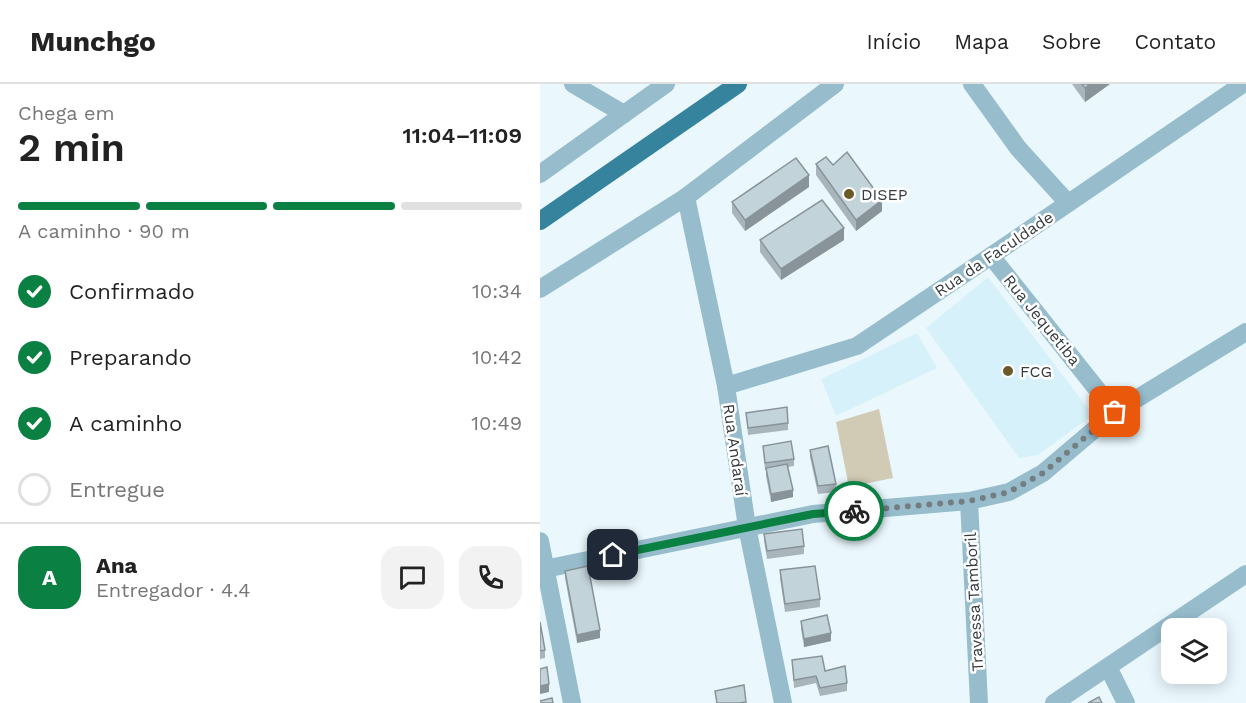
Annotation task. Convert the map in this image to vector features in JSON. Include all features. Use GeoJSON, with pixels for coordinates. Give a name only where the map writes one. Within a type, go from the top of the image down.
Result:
{"type":"FeatureCollection","features":[{"type":"Feature","properties":{"kind":"highway"},"geometry":{"type":"LineString","coordinates":[[540,221],[738,84]]}},
{"type":"Feature","properties":{"kind":"street"},"geometry":{"type":"LineString","coordinates":[[573,84],[624,114]]}},
{"type":"Feature","properties":{"kind":"street"},"geometry":{"type":"LineString","coordinates":[[540,174],[666,84]]}},
{"type":"Feature","properties":{"kind":"street"},"geometry":{"type":"LineString","coordinates":[[540,289],[686,197],[835,84]]}},
{"type":"Feature","properties":{"kind":"street"},"geometry":{"type":"LineString","coordinates":[[972,84],[1018,148],[1068,203]]}},
{"type":"Feature","properties":{"kind":"street","name":"Rua da Faculdade"},"geometry":{"type":"LineString","coordinates":[[726,386],[857,346],[1243,84]]}},
{"type":"Feature","properties":{"kind":"street","name":"Rua Andaraí"},"geometry":{"type":"LineString","coordinates":[[686,197],[726,386],[747,527],[783,703]]}},
{"type":"Feature","properties":{"kind":"street","name":"Rua Jequetiba"},"geometry":{"type":"LineString","coordinates":[[992,256],[1115,412]]}},
{"type":"Feature","properties":{"kind":"street"},"geometry":{"type":"LineString","coordinates":[[543,570],[813,514],[969,501],[1009,492],[1043,473],[1115,412],[1246,332]]}},
{"type":"Feature","properties":{"kind":"street","name":"Travessa Tamboril"},"geometry":{"type":"LineString","coordinates":[[969,501],[979,703]]}},
{"type":"Feature","properties":{"kind":"street"},"geometry":{"type":"LineString","coordinates":[[540,541],[543,570],[572,703]]}},
{"type":"Feature","properties":{"kind":"street"},"geometry":{"type":"LineString","coordinates":[[1054,703],[1246,574]]}},
{"type":"Feature","properties":{"kind":"street"},"geometry":{"type":"LineString","coordinates":[[1108,667],[1126,703]]}},
{"type":"Feature","properties":{"kind":"shaded area","name":"FCG"},"geometry":{"type":"Polygon","coordinates":[[[988,277],[1093,415],[1038,455],[1019,458],[926,328],[988,277]]]}},
{"type":"Feature","properties":{"kind":"shaded area"},"geometry":{"type":"Polygon","coordinates":[[[917,333],[937,368],[836,416],[821,379],[917,333]]]}},
{"type":"Feature","properties":{"kind":"shaded area"},"geometry":{"type":"Polygon","coordinates":[[[879,409],[893,478],[849,487],[836,422],[879,409]]]}},
{"type":"Feature","properties":{"kind":"building","name":"DISEP"},"geometry":{"type":"Polygon","coordinates":[[[847,152],[882,200],[856,220],[816,164],[826,157],[833,165],[847,152]]]}},
{"type":"Feature","properties":{"kind":"building"},"geometry":{"type":"Polygon","coordinates":[[[796,158],[809,175],[745,220],[732,202],[796,158]]]}},
{"type":"Feature","properties":{"kind":"building"},"geometry":{"type":"Polygon","coordinates":[[[822,200],[844,228],[781,269],[760,240],[822,200]]]}},
{"type":"Feature","properties":{"kind":"building"},"geometry":{"type":"Polygon","coordinates":[[[787,407],[788,423],[748,428],[746,413],[787,407]]]}},
{"type":"Feature","properties":{"kind":"building"},"geometry":{"type":"Polygon","coordinates":[[[791,441],[794,459],[765,463],[763,446],[791,441]]]}},
{"type":"Feature","properties":{"kind":"building"},"geometry":{"type":"Polygon","coordinates":[[[828,446],[836,484],[818,486],[810,450],[828,446]]]}},
{"type":"Feature","properties":{"kind":"building"},"geometry":{"type":"Polygon","coordinates":[[[787,464],[793,490],[771,494],[766,468],[787,464]]]}},
{"type":"Feature","properties":{"kind":"building"},"geometry":{"type":"Polygon","coordinates":[[[802,529],[804,546],[767,551],[764,534],[802,529]]]}},
{"type":"Feature","properties":{"kind":"building"},"geometry":{"type":"Polygon","coordinates":[[[588,566],[600,630],[577,635],[565,571],[588,566]]]}},
{"type":"Feature","properties":{"kind":"building"},"geometry":{"type":"Polygon","coordinates":[[[815,566],[820,599],[785,604],[780,570],[815,566]]]}},
{"type":"Feature","properties":{"kind":"building"},"geometry":{"type":"Polygon","coordinates":[[[827,615],[831,633],[804,639],[801,621],[827,615]]]}},
{"type":"Feature","properties":{"kind":"building"},"geometry":{"type":"Polygon","coordinates":[[[540,622],[545,650],[540,651],[540,622]]]}},
{"type":"Feature","properties":{"kind":"building"},"geometry":{"type":"Polygon","coordinates":[[[822,656],[825,671],[845,666],[847,683],[820,688],[816,676],[794,680],[792,660],[822,656]]]}},
{"type":"Feature","properties":{"kind":"building"},"geometry":{"type":"Polygon","coordinates":[[[547,667],[549,684],[540,686],[540,669],[547,667]]]}},
{"type":"Feature","properties":{"kind":"building"},"geometry":{"type":"Polygon","coordinates":[[[744,685],[746,702],[717,703],[715,691],[744,685]]]}},
{"type":"Feature","properties":{"kind":"building"},"geometry":{"type":"Polygon","coordinates":[[[1099,697],[1102,703],[1088,703],[1099,697]]]}},
{"type":"Feature","properties":{"kind":"building"},"geometry":{"type":"Polygon","coordinates":[[[552,698],[553,703],[540,703],[540,701],[552,698]]]}},
{"type":"Feature","properties":{"kind":"way so far"},"geometry":{"type":"LineString","coordinates":[[854,511],[969,501],[1009,492],[1043,473],[1115,412]]}},
{"type":"Feature","properties":{"kind":"place","name":"DISEP"},"geometry":{"type":"Point","coordinates":[849,194]}},
{"type":"Feature","properties":{"kind":"place","name":"FCG"},"geometry":{"type":"Point","coordinates":[1008,371]}},
{"type":"Feature","properties":{"kind":"route"},"geometry":{"type":"LineString","coordinates":[[613,555],[813,514],[854,511]]}}]}
